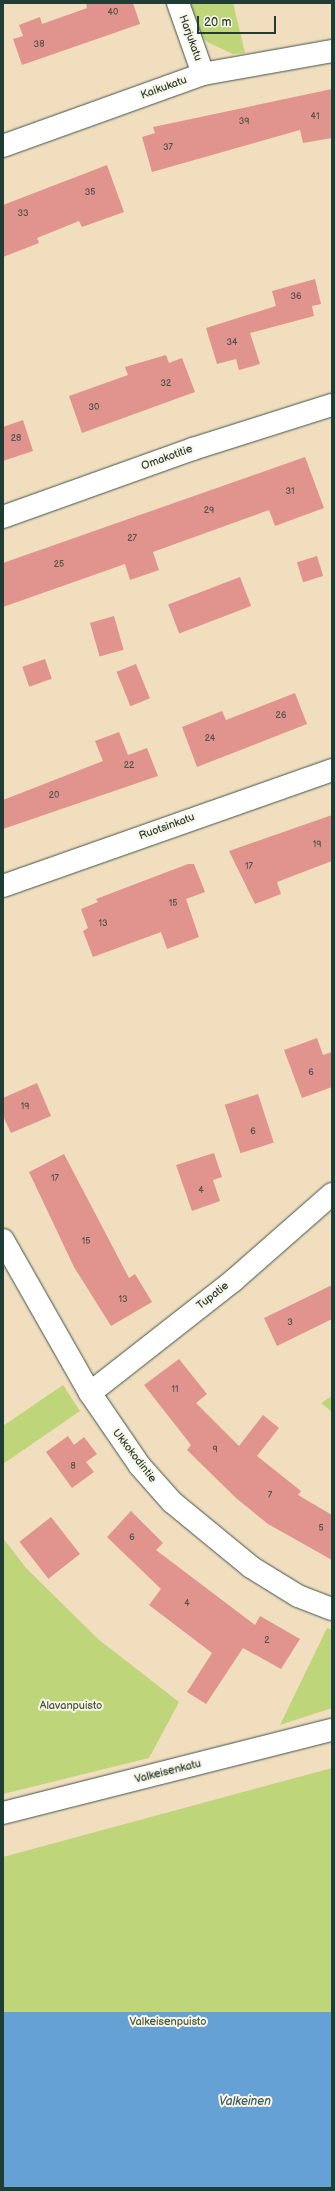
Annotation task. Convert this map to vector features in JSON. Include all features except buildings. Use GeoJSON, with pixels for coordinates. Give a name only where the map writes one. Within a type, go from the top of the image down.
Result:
{"type":"FeatureCollection","features":[{"type":"Feature","properties":{"kind":"street","name":"Harjukatu"},"geometry":{"type":"LineString","coordinates":[[178,3],[203,74]]}},
{"type":"Feature","properties":{"kind":"street","name":"Kaikukatu"},"geometry":{"type":"LineString","coordinates":[[3,146],[203,74],[332,52]]}},
{"type":"Feature","properties":{"kind":"street","name":"Omakotitie"},"geometry":{"type":"LineString","coordinates":[[3,516],[193,449],[332,405]]}},
{"type":"Feature","properties":{"kind":"street","name":"Ruotsinkatu"},"geometry":{"type":"LineString","coordinates":[[3,886],[332,770]]}},
{"type":"Feature","properties":{"kind":"street","name":"Tupatie"},"geometry":{"type":"LineString","coordinates":[[90,1393],[234,1280],[332,1194]]}},
{"type":"Feature","properties":{"kind":"street","name":"Ukkokodintie"},"geometry":{"type":"LineString","coordinates":[[3,1240],[90,1393],[140,1466],[172,1502],[251,1567],[298,1596],[332,1609]]}},
{"type":"Feature","properties":{"kind":"street","name":"Valkeisenkatu"},"geometry":{"type":"LineString","coordinates":[[3,1813],[332,1730]]}},
{"type":"Feature","properties":{"kind":"green space"},"geometry":{"type":"Polygon","coordinates":[[[186,3],[233,3],[245,53],[233,54],[207,42],[194,27],[186,3]]]}},
{"type":"Feature","properties":{"kind":"green space"},"geometry":{"type":"Polygon","coordinates":[[[63,1385],[80,1411],[3,1464],[3,1426],[63,1385]]]}},
{"type":"Feature","properties":{"kind":"green space"},"geometry":{"type":"Polygon","coordinates":[[[332,1396],[332,1412],[321,1403],[332,1396]]]}},
{"type":"Feature","properties":{"kind":"green space","name":"Alavanpuisto"},"geometry":{"type":"Polygon","coordinates":[[[3,1538],[26,1568],[98,1639],[179,1702],[149,1758],[3,1794],[3,1538]]]}},
{"type":"Feature","properties":{"kind":"green space"},"geometry":{"type":"Polygon","coordinates":[[[327,1628],[332,1630],[332,1708],[280,1725],[327,1628]]]}},
{"type":"Feature","properties":{"kind":"green space","name":"Valkeisenpuisto"},"geometry":{"type":"Polygon","coordinates":[[[332,1768],[332,2188],[3,2188],[3,1857],[332,1768]]]}},
{"type":"Feature","properties":{"kind":"water","name":"Valkeinen"},"geometry":{"type":"Polygon","coordinates":[[[3,2012],[332,2012],[332,2188],[3,2188],[3,2012]]]}}]}
